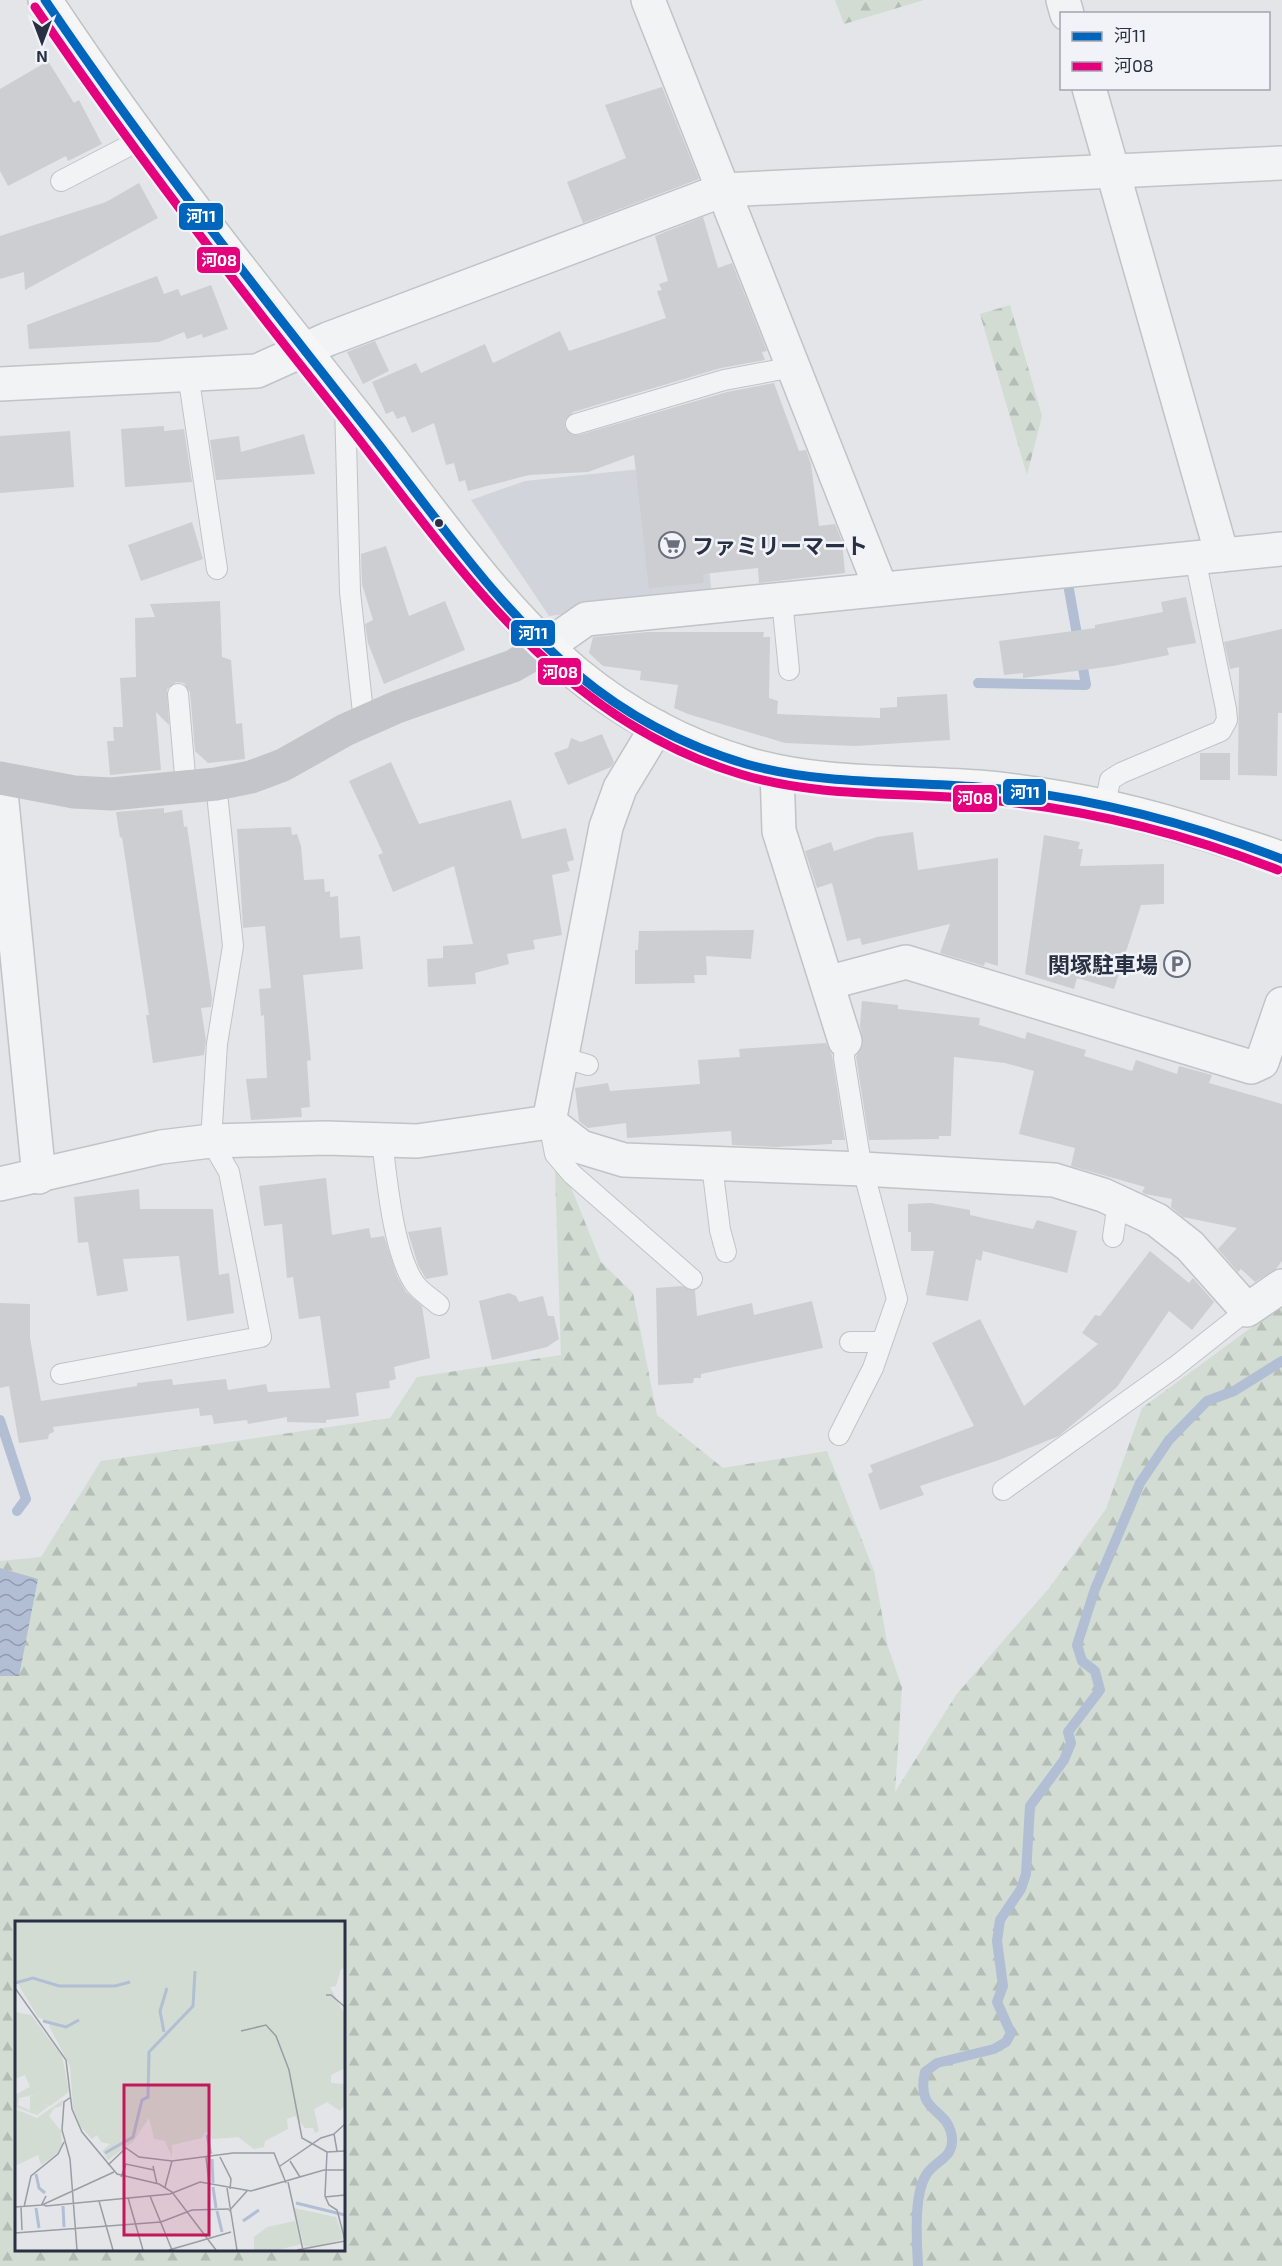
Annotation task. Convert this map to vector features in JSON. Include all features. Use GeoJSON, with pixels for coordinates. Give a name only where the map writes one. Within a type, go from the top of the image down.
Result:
{"type":"FeatureCollection","features":[{"type":"Feature","properties":{"kind":"main road"},"geometry":{"type":"LineString","coordinates":[[45,0],[140,140],[303,351],[473,563],[546,647],[596,689],[657,727],[720,755],[777,772],[851,781],[1027,791],[1105,805],[1148,816],[1282,860]]}},
{"type":"Feature","properties":{"kind":"street"},"geometry":{"type":"LineString","coordinates":[[648,0],[881,589]]}},
{"type":"Feature","properties":{"kind":"street"},"geometry":{"type":"LineString","coordinates":[[1090,90],[1113,172],[1209,556]]}},
{"type":"Feature","properties":{"kind":"street"},"geometry":{"type":"LineString","coordinates":[[0,384],[257,371],[328,339],[723,190],[1282,163]]}},
{"type":"Feature","properties":{"kind":"street"},"geometry":{"type":"LineString","coordinates":[[39,1176],[0,780],[93,794],[130,793],[201,785],[267,772],[364,722],[430,695],[513,666],[546,647],[585,619],[1282,549]]}},
{"type":"Feature","properties":{"kind":"street"},"geometry":{"type":"LineString","coordinates":[[549,1122],[574,1061],[606,827],[620,788],[657,727]]}},
{"type":"Feature","properties":{"kind":"street"},"geometry":{"type":"LineString","coordinates":[[777,772],[779,831],[845,1041]]}},
{"type":"Feature","properties":{"kind":"street"},"geometry":{"type":"LineString","coordinates":[[827,982],[906,962],[1251,1067],[1262,1062],[1282,1004]]}},
{"type":"Feature","properties":{"kind":"street"},"geometry":{"type":"LineString","coordinates":[[0,1184],[161,1147],[211,1141],[326,1138],[382,1141],[447,1138],[549,1122],[581,1147],[624,1161],[863,1169],[1054,1180],[1118,1202],[1157,1220],[1190,1246],[1247,1310],[1282,1286]]}},
{"type":"Feature","properties":{"kind":"lane"},"geometry":{"type":"LineString","coordinates":[[61,181],[140,140]]}},
{"type":"Feature","properties":{"kind":"lane"},"geometry":{"type":"LineString","coordinates":[[576,424],[645,396],[793,367]]}},
{"type":"Feature","properties":{"kind":"lane"},"geometry":{"type":"LineString","coordinates":[[188,374],[217,569]]}},
{"type":"Feature","properties":{"kind":"lane"},"geometry":{"type":"LineString","coordinates":[[345,402],[350,592],[364,722]]}},
{"type":"Feature","properties":{"kind":"lane"},"geometry":{"type":"LineString","coordinates":[[1105,805],[1110,780],[1121,772],[1221,731],[1225,727],[1227,709],[1209,556]]}},
{"type":"Feature","properties":{"kind":"lane"},"geometry":{"type":"LineString","coordinates":[[782,600],[789,670]]}},
{"type":"Feature","properties":{"kind":"lane"},"geometry":{"type":"LineString","coordinates":[[61,1374],[261,1337],[230,1172],[211,1141],[217,1044],[233,945],[201,785],[178,694]]}},
{"type":"Feature","properties":{"kind":"lane"},"geometry":{"type":"LineString","coordinates":[[839,1435],[873,1368],[880,1342],[897,1299],[863,1169],[844,1058],[845,1041]]}},
{"type":"Feature","properties":{"kind":"lane"},"geometry":{"type":"LineString","coordinates":[[549,1122],[555,1154],[572,1174],[666,1259],[692,1279]]}},
{"type":"Feature","properties":{"kind":"lane"},"geometry":{"type":"LineString","coordinates":[[382,1141],[390,1196],[406,1267],[418,1288],[439,1305]]}},
{"type":"Feature","properties":{"kind":"lane"},"geometry":{"type":"LineString","coordinates":[[712,1165],[718,1219],[726,1252]]}},
{"type":"Feature","properties":{"kind":"lane"},"geometry":{"type":"LineString","coordinates":[[1113,1237],[1118,1202]]}},
{"type":"Feature","properties":{"kind":"lane"},"geometry":{"type":"LineString","coordinates":[[1003,1490],[1175,1367],[1247,1310]]}},
{"type":"Feature","properties":{"kind":"lane"},"geometry":{"type":"LineString","coordinates":[[850,1342],[880,1342]]}},
{"type":"Feature","properties":{"kind":"shaded area"},"geometry":{"type":"Polygon","coordinates":[[[698,463],[712,597],[549,616],[471,500],[525,481],[698,463]]]}},
{"type":"Feature","properties":{"kind":"green space"},"geometry":{"type":"Polygon","coordinates":[[[835,0],[924,0],[844,24],[835,0]]]}},
{"type":"Feature","properties":{"kind":"green space"},"geometry":{"type":"Polygon","coordinates":[[[1010,305],[1042,416],[1027,475],[980,314],[1010,305]]]}},
{"type":"Feature","properties":{"kind":"green space"},"geometry":{"type":"Polygon","coordinates":[[[555,1171],[568,1180],[601,1262],[633,1293],[657,1415],[723,1468],[827,1451],[874,1571],[888,1647],[902,1687],[895,1792],[956,1695],[1050,1587],[1106,1509],[1142,1408],[1282,1305],[1282,2266],[0,2266],[0,1561],[41,1557],[101,1461],[390,1418],[417,1377],[561,1355],[555,1171]]]}},
{"type":"Feature","properties":{"kind":"water"},"geometry":{"type":"Polygon","coordinates":[[[0,1568],[38,1579],[19,1676],[0,1676],[0,1568]]]}},
{"type":"Feature","properties":{"kind":"building"},"geometry":{"type":"Polygon","coordinates":[[[48,61],[74,103],[79,100],[102,144],[68,161],[66,156],[8,186],[0,171],[0,89],[48,61]]]}},
{"type":"Feature","properties":{"kind":"building"},"geometry":{"type":"Polygon","coordinates":[[[662,87],[699,179],[583,223],[567,182],[626,158],[605,105],[662,87]]]}},
{"type":"Feature","properties":{"kind":"building"},"geometry":{"type":"Polygon","coordinates":[[[139,183],[158,218],[25,290],[24,272],[0,279],[0,236],[106,202],[139,183]]]}},
{"type":"Feature","properties":{"kind":"building"},"geometry":{"type":"Polygon","coordinates":[[[703,217],[718,268],[732,263],[767,351],[762,352],[765,360],[721,368],[573,412],[565,421],[565,428],[573,435],[579,435],[727,392],[774,383],[799,451],[806,450],[811,464],[819,526],[835,524],[842,541],[845,573],[759,583],[758,568],[703,574],[704,583],[649,588],[634,455],[588,472],[529,475],[468,491],[465,480],[459,482],[454,463],[446,465],[434,423],[412,433],[405,416],[397,419],[393,411],[386,414],[372,382],[416,363],[421,373],[485,344],[493,363],[560,331],[569,351],[666,318],[657,291],[662,290],[659,284],[668,281],[655,236],[703,217]]]}},
{"type":"Feature","properties":{"kind":"building"},"geometry":{"type":"Polygon","coordinates":[[[157,276],[164,294],[178,289],[181,296],[211,285],[228,329],[203,338],[202,334],[187,339],[184,332],[159,342],[29,349],[27,325],[157,276]]]}},
{"type":"Feature","properties":{"kind":"building"},"geometry":{"type":"Polygon","coordinates":[[[375,341],[389,371],[363,384],[347,352],[375,341]]]}},
{"type":"Feature","properties":{"kind":"building"},"geometry":{"type":"Polygon","coordinates":[[[164,426],[164,431],[184,429],[192,482],[125,487],[121,429],[164,426]]]}},
{"type":"Feature","properties":{"kind":"building"},"geometry":{"type":"Polygon","coordinates":[[[70,431],[74,487],[0,493],[0,436],[70,431]]]}},
{"type":"Feature","properties":{"kind":"building"},"geometry":{"type":"Polygon","coordinates":[[[304,434],[315,474],[216,480],[210,440],[239,436],[241,452],[304,434]]]}},
{"type":"Feature","properties":{"kind":"building"},"geometry":{"type":"Polygon","coordinates":[[[192,522],[203,559],[141,581],[128,545],[192,522]]]}},
{"type":"Feature","properties":{"kind":"building"},"geometry":{"type":"Polygon","coordinates":[[[386,546],[409,616],[445,601],[465,650],[384,684],[368,643],[365,624],[373,620],[362,584],[361,554],[386,546]]]}},
{"type":"Feature","properties":{"kind":"building"},"geometry":{"type":"Polygon","coordinates":[[[1186,597],[1196,643],[1167,648],[1169,655],[1113,666],[1023,678],[1023,673],[1004,675],[999,641],[1095,628],[1095,625],[1163,612],[1161,602],[1186,597]]]}},
{"type":"Feature","properties":{"kind":"building"},"geometry":{"type":"Polygon","coordinates":[[[220,601],[222,657],[231,660],[236,724],[242,723],[245,759],[208,763],[195,751],[190,692],[184,683],[176,682],[167,689],[169,725],[156,712],[161,770],[110,775],[107,741],[114,741],[113,727],[123,727],[120,678],[136,677],[135,618],[155,617],[150,604],[220,601]]]}},
{"type":"Feature","properties":{"kind":"building"},"geometry":{"type":"Polygon","coordinates":[[[1282,629],[1282,713],[1278,713],[1277,776],[1238,775],[1239,667],[1230,669],[1224,642],[1282,629]]]}},
{"type":"Feature","properties":{"kind":"building"},"geometry":{"type":"Polygon","coordinates":[[[648,632],[764,632],[763,637],[770,637],[769,698],[778,701],[777,714],[880,718],[880,708],[897,707],[897,697],[947,694],[950,740],[855,746],[785,743],[688,714],[674,708],[678,685],[640,680],[641,671],[603,666],[589,653],[593,637],[648,632]]]}},
{"type":"Feature","properties":{"kind":"building"},"geometry":{"type":"Polygon","coordinates":[[[602,734],[614,762],[611,767],[568,785],[554,753],[568,748],[571,738],[581,742],[602,734]]]}},
{"type":"Feature","properties":{"kind":"building"},"geometry":{"type":"Polygon","coordinates":[[[1200,753],[1230,753],[1230,780],[1200,780],[1200,753]]]}},
{"type":"Feature","properties":{"kind":"building"},"geometry":{"type":"Polygon","coordinates":[[[391,762],[419,824],[511,800],[522,839],[566,828],[574,860],[567,862],[570,871],[552,875],[562,935],[533,940],[535,949],[507,954],[509,964],[475,973],[476,984],[428,987],[427,959],[443,958],[443,946],[473,944],[454,866],[393,892],[378,855],[383,853],[349,781],[391,762]]]}},
{"type":"Feature","properties":{"kind":"building"},"geometry":{"type":"Polygon","coordinates":[[[164,808],[164,813],[182,810],[184,827],[187,826],[212,998],[211,1007],[201,1008],[206,1040],[204,1055],[153,1063],[146,1015],[149,1015],[122,837],[120,838],[116,812],[164,808]]]}},
{"type":"Feature","properties":{"kind":"building"},"geometry":{"type":"Polygon","coordinates":[[[291,827],[292,835],[297,834],[301,846],[304,880],[324,879],[325,892],[330,891],[330,897],[338,896],[340,938],[360,936],[363,969],[303,975],[311,1060],[307,1061],[310,1107],[301,1108],[302,1117],[251,1120],[246,1079],[267,1078],[264,1015],[261,1016],[259,989],[271,988],[265,926],[243,928],[237,829],[291,827]]]}},
{"type":"Feature","properties":{"kind":"building"},"geometry":{"type":"Polygon","coordinates":[[[913,832],[918,870],[998,858],[998,966],[985,962],[984,966],[940,953],[950,924],[862,945],[860,938],[847,941],[832,883],[817,888],[805,851],[831,842],[834,851],[877,837],[913,832]]]}},
{"type":"Feature","properties":{"kind":"building"},"geometry":{"type":"Polygon","coordinates":[[[1044,835],[1080,842],[1078,849],[1083,849],[1080,866],[1164,864],[1164,904],[1141,905],[1114,989],[1077,978],[1074,989],[1025,974],[1044,835]]]}},
{"type":"Feature","properties":{"kind":"building"},"geometry":{"type":"Polygon","coordinates":[[[754,930],[751,959],[706,956],[707,975],[694,975],[695,983],[635,984],[635,950],[638,950],[639,931],[754,930]]]}},
{"type":"Feature","properties":{"kind":"building"},"geometry":{"type":"Polygon","coordinates":[[[862,1001],[898,1005],[898,1009],[980,1018],[979,1025],[1025,1039],[1027,1032],[1086,1050],[1084,1056],[1132,1071],[1136,1060],[1177,1074],[1179,1066],[1212,1075],[1209,1083],[1282,1104],[1282,1261],[1276,1269],[1255,1282],[1241,1269],[1238,1272],[1218,1249],[1237,1228],[1183,1217],[1171,1207],[1172,1199],[1145,1194],[1142,1192],[1145,1187],[1071,1166],[1075,1148],[1019,1134],[1034,1071],[1005,1063],[954,1057],[951,1136],[939,1136],[939,1139],[869,1140],[856,1057],[863,1044],[860,1025],[862,1001]]]}},
{"type":"Feature","properties":{"kind":"building"},"geometry":{"type":"Polygon","coordinates":[[[826,1043],[832,1055],[845,1140],[832,1140],[832,1144],[776,1147],[732,1145],[731,1131],[627,1138],[626,1123],[588,1128],[579,1121],[575,1088],[608,1083],[610,1091],[700,1084],[698,1060],[740,1057],[739,1049],[826,1043]]]}},
{"type":"Feature","properties":{"kind":"building"},"geometry":{"type":"Polygon","coordinates":[[[326,1178],[332,1235],[369,1228],[371,1238],[384,1236],[397,1276],[406,1292],[422,1306],[430,1358],[394,1367],[396,1379],[389,1381],[390,1388],[356,1393],[359,1416],[326,1420],[326,1423],[287,1422],[287,1417],[248,1424],[247,1420],[214,1424],[212,1415],[200,1416],[199,1408],[53,1427],[54,1432],[49,1434],[48,1439],[19,1443],[9,1386],[0,1388],[0,1303],[30,1304],[30,1338],[41,1401],[137,1386],[137,1383],[172,1379],[173,1385],[226,1379],[228,1390],[266,1384],[268,1392],[330,1388],[320,1316],[299,1319],[293,1277],[287,1278],[282,1224],[264,1226],[259,1186],[326,1178]]]}},
{"type":"Feature","properties":{"kind":"building"},"geometry":{"type":"Polygon","coordinates":[[[139,1189],[140,1209],[213,1209],[219,1275],[229,1273],[234,1313],[187,1321],[179,1256],[123,1259],[128,1291],[97,1296],[88,1242],[78,1243],[74,1197],[139,1189]]]}},
{"type":"Feature","properties":{"kind":"building"},"geometry":{"type":"Polygon","coordinates":[[[931,1203],[970,1210],[970,1215],[1033,1229],[1037,1220],[1077,1231],[1067,1273],[983,1251],[981,1261],[976,1259],[968,1301],[926,1295],[934,1251],[911,1251],[908,1204],[931,1203]]]}},
{"type":"Feature","properties":{"kind":"building"},"geometry":{"type":"Polygon","coordinates":[[[441,1227],[448,1275],[426,1279],[418,1265],[408,1232],[441,1227]]]}},
{"type":"Feature","properties":{"kind":"building"},"geometry":{"type":"Polygon","coordinates":[[[1150,1251],[1189,1283],[1193,1278],[1214,1302],[1192,1330],[1169,1311],[1117,1387],[1059,1436],[999,1460],[920,1486],[924,1495],[880,1510],[868,1474],[873,1472],[870,1465],[974,1426],[932,1343],[980,1319],[1024,1406],[1098,1344],[1082,1333],[1095,1315],[1100,1316],[1150,1251]]]}},
{"type":"Feature","properties":{"kind":"building"},"geometry":{"type":"Polygon","coordinates":[[[682,1286],[695,1290],[697,1316],[752,1303],[754,1315],[812,1301],[823,1348],[701,1374],[701,1378],[694,1378],[693,1383],[658,1385],[656,1288],[682,1286]]]}},
{"type":"Feature","properties":{"kind":"building"},"geometry":{"type":"Polygon","coordinates":[[[509,1293],[516,1296],[519,1302],[543,1296],[548,1316],[554,1316],[559,1339],[547,1347],[492,1360],[479,1301],[509,1293]]]}},
{"type":"Feature","properties":{"kind":"waterway"},"geometry":{"type":"LineString","coordinates":[[978,683],[1086,685],[1068,584]]}},
{"type":"Feature","properties":{"kind":"waterway"},"geometry":{"type":"LineString","coordinates":[[918,2266],[917,2207],[919,2195],[926,2175],[949,2151],[952,2139],[946,2121],[929,2104],[925,2096],[923,2086],[925,2072],[937,2063],[994,2049],[1006,2042],[1011,2033],[997,2002],[1003,1986],[997,1941],[1000,1920],[1021,1889],[1026,1874],[1030,1806],[1064,1760],[1071,1743],[1068,1732],[1100,1690],[1095,1671],[1082,1661],[1077,1645],[1095,1589],[1140,1483],[1169,1440],[1207,1401],[1234,1391],[1282,1361]]}},
{"type":"Feature","properties":{"kind":"waterway"},"geometry":{"type":"LineString","coordinates":[[0,1420],[26,1499],[17,1511]]}},
{"type":"Feature","properties":{"kind":"transit line","name":"河11"},"geometry":{"type":"LineString","coordinates":[[45,0],[123,112],[205,222],[469,561],[520,620],[548,648],[577,674],[616,703],[657,728],[701,748],[723,757],[775,771],[832,779],[978,787],[1055,796],[1171,822],[1282,859]]}},
{"type":"Feature","properties":{"kind":"transit line","name":"河08"},"geometry":{"type":"LineString","coordinates":[[35,7],[105,108],[178,207],[460,569],[507,621],[557,670],[611,712],[672,747],[740,774],[769,782],[829,791],[980,799],[1056,809],[1169,834],[1278,870]]}},
{"type":"Feature","properties":{"kind":"place","name":"ファミリーマート"},"geometry":{"type":"Point","coordinates":[672,545]}},
{"type":"Feature","properties":{"kind":"place","name":"関塚駐車場"},"geometry":{"type":"Point","coordinates":[1177,964]}}]}
